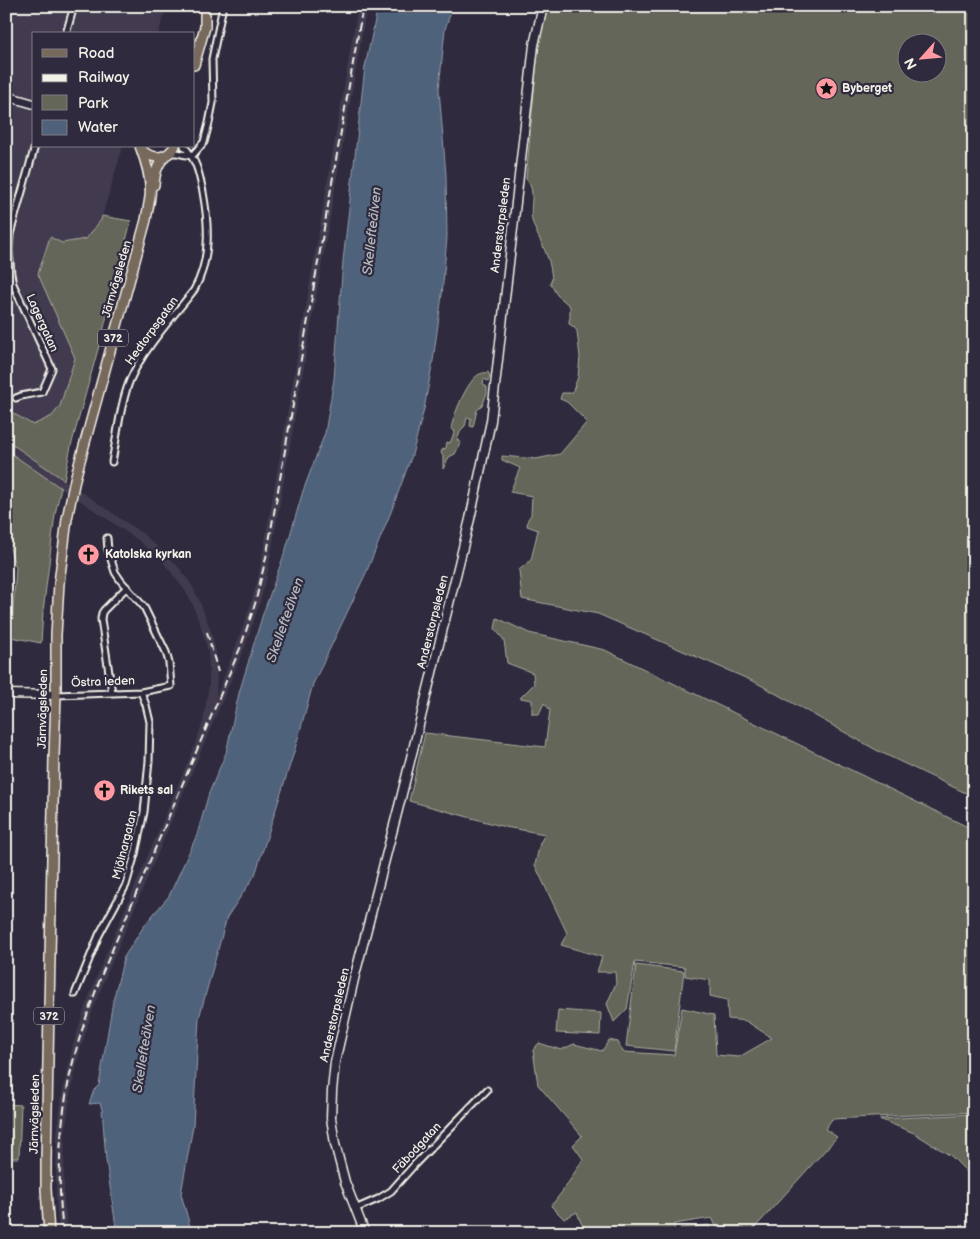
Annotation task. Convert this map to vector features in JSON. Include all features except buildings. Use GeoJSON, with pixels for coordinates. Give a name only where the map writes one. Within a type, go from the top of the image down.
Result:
{"type":"FeatureCollection","features":[{"type":"Feature","properties":{"kind":"main road","name":"Anderstorpsleden"},"geometry":{"type":"LineString","coordinates":[[365,1233],[339,1162],[331,1118],[334,1062],[470,519],[491,421],[534,45],[543,6]]}},
{"type":"Feature","properties":{"kind":"main road"},"geometry":{"type":"LineString","coordinates":[[195,41],[206,10]]}},
{"type":"Feature","properties":{"kind":"main road"},"geometry":{"type":"LineString","coordinates":[[195,62],[205,27],[206,10]]}},
{"type":"Feature","properties":{"kind":"main road"},"geometry":{"type":"LineString","coordinates":[[6,96],[32,103]]}},
{"type":"Feature","properties":{"kind":"main road","name":"Järnvägsleden"},"geometry":{"type":"LineString","coordinates":[[141,148],[149,177],[150,197]]}},
{"type":"Feature","properties":{"kind":"main road"},"geometry":{"type":"LineString","coordinates":[[142,148],[149,156],[154,157],[170,152]]}},
{"type":"Feature","properties":{"kind":"main road","name":"Järnvägsleden"},"geometry":{"type":"LineString","coordinates":[[49,1233],[46,1161],[56,635],[59,583],[69,504],[75,479],[140,242],[150,197],[154,188],[157,168],[160,161],[170,152]]}},
{"type":"Feature","properties":{"kind":"main road","name":"Östra leden"},"geometry":{"type":"LineString","coordinates":[[6,693],[56,695]]}},
{"type":"Feature","properties":{"kind":"street"},"geometry":{"type":"LineString","coordinates":[[67,32],[74,6]]}},
{"type":"Feature","properties":{"kind":"street"},"geometry":{"type":"LineString","coordinates":[[170,152],[192,156],[204,142],[213,103],[212,59],[223,6]]}},
{"type":"Feature","properties":{"kind":"street","name":"Lagergatan"},"geometry":{"type":"LineString","coordinates":[[16,398],[42,392],[52,369],[14,284],[8,251],[10,234],[34,148]]}},
{"type":"Feature","properties":{"kind":"street","name":"Hedtorpsgatan"},"geometry":{"type":"LineString","coordinates":[[112,462],[124,402],[135,370],[194,290],[202,272],[207,245],[208,220],[195,161],[186,148]]}},
{"type":"Feature","properties":{"kind":"street"},"geometry":{"type":"LineString","coordinates":[[107,538],[108,550],[113,566],[127,588],[104,610],[101,619],[112,693]]}},
{"type":"Feature","properties":{"kind":"street","name":"Östra leden"},"geometry":{"type":"LineString","coordinates":[[56,695],[141,692],[171,686],[169,663],[158,633],[144,607],[127,588]]}},
{"type":"Feature","properties":{"kind":"street"},"geometry":{"type":"LineString","coordinates":[[6,650],[6,693]]}},
{"type":"Feature","properties":{"kind":"street","name":"Mjölnargatan"},"geometry":{"type":"LineString","coordinates":[[76,994],[99,935],[126,885],[137,846],[144,812],[149,761],[150,722],[141,692]]}},
{"type":"Feature","properties":{"kind":"street","name":"Fäbodgatan"},"geometry":{"type":"LineString","coordinates":[[355,1209],[391,1191],[486,1090]]}},
{"type":"Feature","properties":{"kind":"shaded area"},"geometry":{"type":"Polygon","coordinates":[[[6,6],[167,6],[159,32],[32,32],[32,148],[122,148],[101,220],[86,239],[62,243],[38,274],[75,358],[60,406],[52,416],[32,425],[6,409],[6,6]]]}},
{"type":"Feature","properties":{"kind":"shaded area"},"geometry":{"type":"Polygon","coordinates":[[[358,6],[367,6],[266,581],[245,647],[93,1009],[81,1047],[71,1091],[65,1134],[64,1176],[64,1199],[68,1233],[59,1233],[56,1199],[57,1133],[63,1090],[73,1045],[98,973],[195,745],[203,721],[209,685],[208,652],[193,605],[184,589],[163,562],[138,540],[6,450],[6,440],[143,534],[181,570],[200,602],[211,631],[216,651],[216,697],[245,622],[258,579],[358,6]]]}},
{"type":"Feature","properties":{"kind":"green space"},"geometry":{"type":"Polygon","coordinates":[[[547,6],[974,6],[974,797],[878,751],[757,683],[598,614],[522,599],[519,570],[531,560],[538,530],[527,526],[531,515],[532,496],[510,492],[520,468],[502,460],[502,456],[536,459],[560,454],[587,422],[567,402],[560,399],[562,393],[572,393],[578,377],[580,357],[577,331],[569,324],[570,306],[557,295],[550,283],[552,279],[550,264],[532,220],[532,194],[526,179],[538,48],[547,6]]]}},
{"type":"Feature","properties":{"kind":"green space"},"geometry":{"type":"Polygon","coordinates":[[[102,216],[131,221],[71,446],[64,480],[6,440],[6,409],[33,425],[52,416],[60,406],[75,358],[38,274],[50,237],[62,243],[86,239],[102,216]]]}},
{"type":"Feature","properties":{"kind":"green space"},"geometry":{"type":"Polygon","coordinates":[[[488,372],[490,376],[488,381],[484,379],[483,384],[487,387],[487,393],[482,406],[477,410],[473,427],[470,426],[471,418],[467,418],[457,440],[461,442],[455,454],[449,457],[443,469],[443,456],[441,453],[446,448],[447,442],[450,443],[455,431],[451,429],[462,398],[475,377],[488,372]]]}},
{"type":"Feature","properties":{"kind":"green space"},"geometry":{"type":"Polygon","coordinates":[[[6,450],[61,488],[55,514],[41,643],[11,637],[16,568],[6,537],[6,450]]]}},
{"type":"Feature","properties":{"kind":"green space"},"geometry":{"type":"Polygon","coordinates":[[[497,618],[529,633],[605,650],[974,830],[974,1112],[832,1119],[825,1129],[837,1137],[750,1233],[741,1233],[744,1228],[719,1232],[712,1218],[674,1224],[675,1233],[653,1233],[647,1230],[646,1233],[590,1233],[581,1223],[577,1212],[564,1219],[551,1206],[583,1159],[573,1145],[582,1136],[538,1085],[533,1050],[539,1043],[561,1050],[574,1044],[602,1051],[609,1040],[618,1042],[623,1052],[674,1055],[682,1008],[714,1015],[716,1055],[739,1057],[772,1038],[746,1021],[728,1019],[727,1000],[710,996],[710,980],[685,976],[685,967],[635,962],[627,1009],[614,1022],[607,1004],[616,983],[615,972],[597,972],[602,957],[561,945],[567,933],[535,865],[540,843],[545,834],[505,827],[409,801],[425,733],[545,747],[550,710],[544,703],[539,714],[532,714],[532,700],[520,698],[534,684],[533,673],[507,663],[504,640],[495,629],[497,618]]]}},
{"type":"Feature","properties":{"kind":"green space"},"geometry":{"type":"Polygon","coordinates":[[[636,965],[684,971],[674,1051],[626,1046],[636,965]]]}},
{"type":"Feature","properties":{"kind":"green space"},"geometry":{"type":"Polygon","coordinates":[[[558,1010],[601,1013],[600,1035],[556,1033],[558,1010]]]}},
{"type":"Feature","properties":{"kind":"green space"},"geometry":{"type":"Polygon","coordinates":[[[6,1104],[21,1105],[19,1158],[6,1158],[6,1104]]]}},
{"type":"Feature","properties":{"kind":"green space"},"geometry":{"type":"Polygon","coordinates":[[[974,1114],[974,1179],[951,1156],[914,1133],[879,1119],[974,1114]]]}},
{"type":"Feature","properties":{"kind":"green space"},"geometry":{"type":"Polygon","coordinates":[[[709,1225],[710,1233],[681,1233],[680,1228],[709,1225]]]}},
{"type":"Feature","properties":{"kind":"water","name":"Skellefteälven"},"geometry":{"type":"Polygon","coordinates":[[[378,6],[453,6],[445,29],[439,89],[446,175],[447,237],[442,295],[424,409],[412,455],[391,512],[366,573],[313,684],[295,749],[255,875],[227,917],[199,1018],[193,1126],[181,1194],[192,1233],[118,1233],[106,1160],[102,1109],[100,1103],[89,1104],[94,1090],[99,1085],[113,1001],[124,957],[146,923],[169,896],[197,835],[209,793],[226,753],[239,693],[262,617],[286,549],[303,491],[325,433],[334,379],[343,261],[365,67],[378,6]]]}},
{"type":"Feature","properties":{"kind":"railway"},"geometry":{"type":"LineString","coordinates":[[63,1233],[60,1186],[63,1115],[71,1069],[80,1038],[102,974],[241,646],[255,604],[267,553],[363,6]]}},
{"type":"Feature","properties":{"kind":"railway"},"geometry":{"type":"LineString","coordinates":[[207,632],[218,672]]}},
{"type":"Feature","properties":{"kind":"place","name":"Byberget"},"geometry":{"type":"Point","coordinates":[826,88]}},
{"type":"Feature","properties":{"kind":"place","name":"Katolska kyrkan"},"geometry":{"type":"Point","coordinates":[89,554]}},
{"type":"Feature","properties":{"kind":"place","name":"Rikets sal"},"geometry":{"type":"Point","coordinates":[104,790]}}]}
